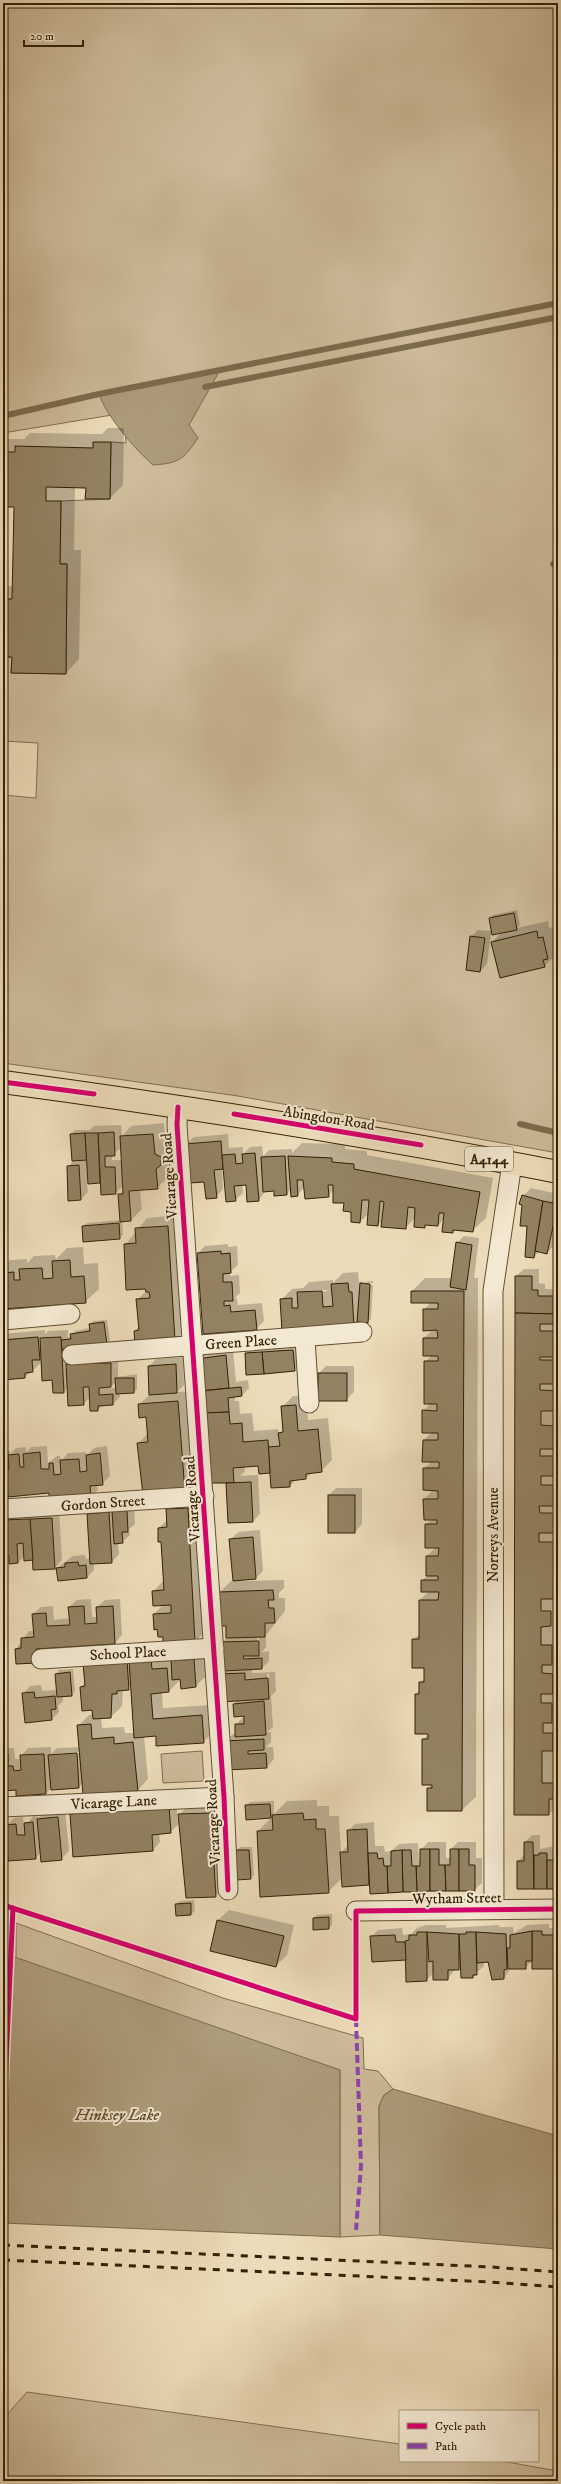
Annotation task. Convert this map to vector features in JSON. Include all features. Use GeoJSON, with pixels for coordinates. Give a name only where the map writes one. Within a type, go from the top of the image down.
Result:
{"type":"FeatureCollection","features":[{"type":"Feature","properties":{"kind":"main road","name":"Abingdon Road"},"geometry":{"type":"LineString","coordinates":[[3,1082],[178,1107],[420,1145],[558,1172]]}},
{"type":"Feature","properties":{"kind":"street","name":"Vicarage Road"},"geometry":{"type":"LineString","coordinates":[[178,1107],[192,1345],[204,1496],[224,1797],[228,1890]]}},
{"type":"Feature","properties":{"kind":"street","name":"Norreys Avenue"},"geometry":{"type":"LineString","coordinates":[[494,1909],[493,1292],[512,1163]]}},
{"type":"Feature","properties":{"kind":"street"},"geometry":{"type":"LineString","coordinates":[[3,1320],[70,1314]]}},
{"type":"Feature","properties":{"kind":"street","name":"Green Place"},"geometry":{"type":"LineString","coordinates":[[72,1355],[192,1345],[305,1338],[362,1332]]}},
{"type":"Feature","properties":{"kind":"street"},"geometry":{"type":"LineString","coordinates":[[305,1338],[309,1403]]}},
{"type":"Feature","properties":{"kind":"street","name":"Gordon Street"},"geometry":{"type":"LineString","coordinates":[[3,1509],[204,1496]]}},
{"type":"Feature","properties":{"kind":"street","name":"School Place"},"geometry":{"type":"LineString","coordinates":[[41,1659],[214,1648]]}},
{"type":"Feature","properties":{"kind":"street","name":"Vicarage Lane"},"geometry":{"type":"LineString","coordinates":[[3,1807],[224,1797]]}},
{"type":"Feature","properties":{"kind":"street","name":"Wytham Street"},"geometry":{"type":"LineString","coordinates":[[356,1911],[558,1909]]}},
{"type":"Feature","properties":{"kind":"shaded area"},"geometry":{"type":"Polygon","coordinates":[[[3,3],[558,3],[558,1153],[238,1096],[3,1063],[3,795],[36,798],[38,743],[3,741],[3,657],[12,657],[11,673],[66,674],[67,564],[60,564],[61,501],[110,499],[111,442],[126,443],[124,413],[3,433],[3,3]]]}},
{"type":"Feature","properties":{"kind":"shaded area"},"geometry":{"type":"Polygon","coordinates":[[[202,1751],[204,1781],[163,1783],[161,1754],[202,1751]]]}},
{"type":"Feature","properties":{"kind":"shaded area"},"geometry":{"type":"Polygon","coordinates":[[[16,1923],[223,1998],[363,2038],[364,2069],[378,2071],[393,2089],[384,2095],[379,2106],[380,2235],[340,2237],[340,2070],[226,2033],[16,1958],[16,1923]]]}},
{"type":"Feature","properties":{"kind":"shaded area"},"geometry":{"type":"Polygon","coordinates":[[[27,2392],[399,2444],[399,2462],[507,2462],[558,2471],[558,2481],[3,2481],[3,2419],[27,2392]]]}},
{"type":"Feature","properties":{"kind":"water"},"geometry":{"type":"Polygon","coordinates":[[[220,370],[189,425],[198,438],[184,456],[169,463],[153,465],[130,441],[115,422],[99,394],[220,370]]]}},
{"type":"Feature","properties":{"kind":"water","name":"Hinksey Lake"},"geometry":{"type":"Polygon","coordinates":[[[3,1953],[340,2070],[340,2237],[3,2223],[3,1953]]]}},
{"type":"Feature","properties":{"kind":"water"},"geometry":{"type":"Polygon","coordinates":[[[393,2089],[558,2136],[558,2249],[380,2235],[379,2106],[384,2095],[393,2089]]]}},
{"type":"Feature","properties":{"kind":"building"},"geometry":{"type":"Polygon","coordinates":[[[93,442],[111,442],[110,499],[85,499],[86,488],[46,487],[46,501],[61,501],[60,564],[67,564],[66,674],[11,673],[12,657],[3,657],[3,599],[12,599],[14,507],[3,507],[3,452],[15,452],[15,446],[93,448],[93,442]]]}},
{"type":"Feature","properties":{"kind":"building"},"geometry":{"type":"Polygon","coordinates":[[[514,913],[517,930],[492,935],[489,918],[514,913]]]}},
{"type":"Feature","properties":{"kind":"building"},"geometry":{"type":"Polygon","coordinates":[[[537,931],[538,938],[543,937],[548,959],[543,960],[545,967],[500,978],[491,942],[537,931]]]}},
{"type":"Feature","properties":{"kind":"building"},"geometry":{"type":"Polygon","coordinates":[[[470,936],[485,938],[480,972],[466,970],[470,936]]]}},
{"type":"Feature","properties":{"kind":"building"},"geometry":{"type":"Polygon","coordinates":[[[114,1132],[115,1156],[105,1156],[105,1167],[115,1167],[116,1194],[101,1195],[98,1133],[114,1132]]]}},
{"type":"Feature","properties":{"kind":"building"},"geometry":{"type":"Polygon","coordinates":[[[85,1133],[87,1160],[72,1161],[70,1134],[85,1133]]]}},
{"type":"Feature","properties":{"kind":"building"},"geometry":{"type":"Polygon","coordinates":[[[85,1133],[98,1133],[100,1183],[88,1184],[85,1133]]]}},
{"type":"Feature","properties":{"kind":"building"},"geometry":{"type":"Polygon","coordinates":[[[153,1134],[155,1154],[161,1157],[161,1165],[156,1169],[158,1189],[129,1191],[131,1221],[120,1222],[118,1194],[123,1194],[120,1136],[153,1134]]]}},
{"type":"Feature","properties":{"kind":"building"},"geometry":{"type":"Polygon","coordinates":[[[221,1141],[223,1169],[214,1170],[217,1198],[206,1199],[204,1182],[189,1183],[185,1144],[221,1141]]]}},
{"type":"Feature","properties":{"kind":"building"},"geometry":{"type":"Polygon","coordinates":[[[255,1153],[259,1201],[247,1202],[246,1185],[234,1186],[236,1201],[226,1202],[222,1155],[235,1154],[236,1164],[243,1163],[242,1154],[255,1153]]]}},
{"type":"Feature","properties":{"kind":"building"},"geometry":{"type":"Polygon","coordinates":[[[285,1156],[287,1195],[274,1196],[274,1191],[263,1192],[261,1157],[285,1156]]]}},
{"type":"Feature","properties":{"kind":"building"},"geometry":{"type":"Polygon","coordinates":[[[288,1156],[332,1158],[332,1162],[354,1164],[354,1169],[480,1192],[473,1232],[453,1230],[453,1233],[442,1232],[444,1213],[439,1213],[438,1226],[425,1225],[425,1228],[414,1227],[415,1208],[408,1207],[406,1229],[381,1227],[384,1202],[380,1201],[378,1226],[367,1225],[369,1200],[362,1200],[360,1223],[351,1222],[351,1212],[343,1211],[344,1203],[333,1203],[333,1185],[328,1185],[329,1197],[305,1199],[303,1180],[297,1180],[298,1196],[291,1197],[288,1156]]]}},
{"type":"Feature","properties":{"kind":"building"},"geometry":{"type":"Polygon","coordinates":[[[79,1165],[81,1200],[68,1201],[67,1166],[79,1165]]]}},
{"type":"Feature","properties":{"kind":"building"},"geometry":{"type":"Polygon","coordinates":[[[522,1195],[543,1201],[534,1258],[525,1257],[527,1226],[520,1226],[522,1205],[519,1204],[522,1195]]]}},
{"type":"Feature","properties":{"kind":"building"},"geometry":{"type":"Polygon","coordinates":[[[543,1201],[558,1204],[547,1254],[535,1251],[543,1201]]]}},
{"type":"Feature","properties":{"kind":"building"},"geometry":{"type":"Polygon","coordinates":[[[558,1204],[558,1233],[553,1232],[558,1204]]]}},
{"type":"Feature","properties":{"kind":"building"},"geometry":{"type":"Polygon","coordinates":[[[119,1223],[120,1239],[83,1242],[82,1226],[119,1223]]]}},
{"type":"Feature","properties":{"kind":"building"},"geometry":{"type":"Polygon","coordinates":[[[168,1226],[175,1341],[135,1344],[134,1331],[139,1330],[136,1299],[150,1298],[149,1292],[146,1292],[145,1289],[126,1290],[124,1244],[136,1243],[135,1228],[168,1226]]]}},
{"type":"Feature","properties":{"kind":"building"},"geometry":{"type":"Polygon","coordinates":[[[456,1242],[472,1245],[466,1290],[450,1287],[456,1242]]]}},
{"type":"Feature","properties":{"kind":"building"},"geometry":{"type":"Polygon","coordinates":[[[221,1251],[221,1254],[230,1253],[231,1273],[223,1274],[223,1282],[232,1282],[233,1301],[224,1301],[224,1306],[230,1305],[231,1312],[255,1310],[257,1330],[203,1334],[197,1253],[221,1251]]]}},
{"type":"Feature","properties":{"kind":"building"},"geometry":{"type":"Polygon","coordinates":[[[70,1260],[71,1277],[84,1276],[86,1303],[3,1309],[3,1273],[14,1272],[14,1280],[20,1280],[19,1269],[42,1268],[43,1279],[53,1278],[52,1261],[70,1260]]]}},
{"type":"Feature","properties":{"kind":"building"},"geometry":{"type":"Polygon","coordinates":[[[515,1276],[532,1276],[532,1290],[538,1290],[538,1296],[557,1296],[558,1314],[515,1313],[515,1276]]]}},
{"type":"Feature","properties":{"kind":"building"},"geometry":{"type":"Polygon","coordinates":[[[348,1283],[349,1292],[352,1292],[354,1327],[282,1331],[280,1299],[292,1298],[292,1308],[298,1308],[297,1292],[322,1291],[323,1307],[333,1306],[331,1284],[348,1283]]]}},
{"type":"Feature","properties":{"kind":"building"},"geometry":{"type":"Polygon","coordinates":[[[360,1283],[370,1284],[368,1323],[357,1322],[360,1283]]]}},
{"type":"Feature","properties":{"kind":"building"},"geometry":{"type":"Polygon","coordinates":[[[411,1291],[464,1291],[462,1811],[427,1811],[427,1788],[432,1788],[432,1785],[422,1785],[422,1739],[428,1739],[428,1734],[415,1734],[415,1694],[419,1694],[419,1682],[424,1682],[424,1668],[412,1668],[412,1639],[419,1639],[419,1600],[438,1600],[439,1592],[421,1592],[421,1580],[438,1580],[438,1576],[426,1576],[426,1556],[438,1556],[439,1548],[425,1548],[425,1524],[437,1524],[437,1520],[424,1520],[423,1499],[438,1499],[438,1491],[423,1490],[423,1468],[439,1468],[439,1462],[422,1462],[423,1440],[438,1440],[438,1433],[422,1433],[422,1410],[437,1411],[437,1404],[424,1404],[424,1361],[438,1361],[438,1356],[423,1356],[423,1338],[438,1338],[437,1330],[423,1331],[423,1309],[438,1309],[438,1303],[411,1303],[411,1291]]]}},
{"type":"Feature","properties":{"kind":"building"},"geometry":{"type":"Polygon","coordinates":[[[515,1313],[557,1314],[557,1324],[540,1324],[540,1331],[556,1331],[556,1343],[558,1343],[558,1357],[540,1357],[540,1360],[558,1360],[558,1384],[540,1384],[540,1390],[558,1391],[558,1411],[541,1411],[541,1425],[554,1426],[554,1449],[540,1449],[540,1456],[554,1456],[554,1476],[541,1476],[541,1485],[555,1485],[555,1506],[539,1506],[540,1513],[555,1513],[555,1533],[539,1533],[539,1542],[557,1542],[557,1599],[541,1599],[541,1611],[551,1611],[551,1626],[541,1627],[541,1645],[552,1645],[552,1665],[542,1665],[542,1673],[553,1674],[553,1694],[541,1694],[541,1703],[552,1703],[552,1723],[543,1723],[543,1733],[553,1733],[553,1751],[542,1751],[542,1783],[554,1783],[554,1799],[549,1799],[549,1815],[514,1815],[515,1313]]]}},
{"type":"Feature","properties":{"kind":"building"},"geometry":{"type":"Polygon","coordinates":[[[104,1322],[107,1345],[62,1350],[61,1340],[71,1339],[70,1334],[90,1331],[89,1324],[104,1322]]]}},
{"type":"Feature","properties":{"kind":"building"},"geometry":{"type":"Polygon","coordinates":[[[38,1337],[40,1360],[32,1360],[33,1372],[25,1373],[25,1378],[3,1380],[3,1340],[38,1337]]]}},
{"type":"Feature","properties":{"kind":"building"},"geometry":{"type":"Polygon","coordinates":[[[61,1337],[64,1393],[53,1393],[52,1380],[42,1381],[40,1338],[61,1337]]]}},
{"type":"Feature","properties":{"kind":"building"},"geometry":{"type":"Polygon","coordinates":[[[293,1350],[295,1371],[264,1374],[262,1352],[293,1350]]]}},
{"type":"Feature","properties":{"kind":"building"},"geometry":{"type":"Polygon","coordinates":[[[262,1352],[264,1374],[246,1375],[245,1353],[262,1352]]]}},
{"type":"Feature","properties":{"kind":"building"},"geometry":{"type":"Polygon","coordinates":[[[226,1355],[229,1388],[201,1391],[197,1359],[226,1355]]]}},
{"type":"Feature","properties":{"kind":"building"},"geometry":{"type":"Polygon","coordinates":[[[111,1363],[111,1387],[99,1388],[99,1395],[113,1394],[113,1405],[98,1406],[98,1411],[90,1411],[89,1387],[83,1387],[84,1405],[68,1406],[66,1364],[111,1363]]]}},
{"type":"Feature","properties":{"kind":"building"},"geometry":{"type":"Polygon","coordinates":[[[176,1364],[177,1393],[149,1395],[148,1366],[176,1364]]]}},
{"type":"Feature","properties":{"kind":"building"},"geometry":{"type":"Polygon","coordinates":[[[318,1373],[347,1373],[347,1401],[318,1401],[318,1373]]]}},
{"type":"Feature","properties":{"kind":"building"},"geometry":{"type":"Polygon","coordinates":[[[115,1378],[134,1378],[134,1393],[116,1394],[115,1378]]]}},
{"type":"Feature","properties":{"kind":"building"},"geometry":{"type":"Polygon","coordinates":[[[241,1387],[242,1396],[228,1398],[229,1412],[204,1413],[201,1391],[241,1387]]]}},
{"type":"Feature","properties":{"kind":"building"},"geometry":{"type":"Polygon","coordinates":[[[178,1401],[185,1492],[143,1495],[137,1443],[148,1442],[146,1417],[139,1418],[138,1404],[178,1401]]]}},
{"type":"Feature","properties":{"kind":"building"},"geometry":{"type":"Polygon","coordinates":[[[296,1405],[298,1431],[318,1429],[322,1472],[306,1474],[306,1479],[290,1481],[290,1487],[271,1488],[268,1447],[280,1446],[278,1433],[283,1432],[281,1406],[296,1405]]]}},
{"type":"Feature","properties":{"kind":"building"},"geometry":{"type":"Polygon","coordinates":[[[229,1412],[230,1424],[242,1423],[243,1442],[268,1440],[270,1473],[259,1474],[258,1466],[233,1468],[234,1483],[209,1483],[204,1413],[229,1412]]]}},
{"type":"Feature","properties":{"kind":"building"},"geometry":{"type":"Polygon","coordinates":[[[40,1452],[41,1469],[49,1469],[49,1463],[53,1463],[54,1475],[61,1474],[60,1460],[79,1459],[80,1472],[87,1471],[86,1455],[100,1453],[103,1485],[90,1486],[91,1499],[49,1502],[49,1493],[8,1497],[6,1470],[9,1469],[8,1455],[19,1454],[20,1467],[24,1467],[23,1454],[40,1452]]]}},
{"type":"Feature","properties":{"kind":"building"},"geometry":{"type":"Polygon","coordinates":[[[3,1463],[5,1497],[3,1497],[3,1463]]]}},
{"type":"Feature","properties":{"kind":"building"},"geometry":{"type":"Polygon","coordinates":[[[251,1482],[253,1522],[228,1523],[226,1483],[251,1482]]]}},
{"type":"Feature","properties":{"kind":"building"},"geometry":{"type":"Polygon","coordinates":[[[328,1495],[355,1495],[355,1533],[328,1533],[328,1495]]]}},
{"type":"Feature","properties":{"kind":"building"},"geometry":{"type":"Polygon","coordinates":[[[188,1508],[195,1643],[163,1645],[163,1637],[158,1637],[157,1629],[154,1630],[153,1614],[171,1613],[171,1605],[153,1606],[152,1591],[164,1590],[161,1542],[158,1542],[158,1528],[167,1527],[166,1509],[188,1508]]]}},
{"type":"Feature","properties":{"kind":"building"},"geometry":{"type":"Polygon","coordinates":[[[127,1510],[128,1532],[122,1532],[123,1543],[114,1544],[112,1511],[127,1510]]]}},
{"type":"Feature","properties":{"kind":"building"},"geometry":{"type":"Polygon","coordinates":[[[109,1512],[112,1563],[90,1564],[87,1514],[109,1512]]]}},
{"type":"Feature","properties":{"kind":"building"},"geometry":{"type":"Polygon","coordinates":[[[52,1518],[55,1569],[33,1570],[30,1519],[52,1518]]]}},
{"type":"Feature","properties":{"kind":"building"},"geometry":{"type":"Polygon","coordinates":[[[30,1519],[33,1560],[24,1561],[23,1543],[17,1544],[18,1563],[9,1564],[9,1556],[3,1556],[3,1520],[30,1519]]]}},
{"type":"Feature","properties":{"kind":"building"},"geometry":{"type":"Polygon","coordinates":[[[253,1537],[256,1579],[233,1581],[229,1539],[253,1537]]]}},
{"type":"Feature","properties":{"kind":"building"},"geometry":{"type":"Polygon","coordinates":[[[78,1562],[79,1566],[86,1565],[87,1578],[58,1581],[56,1568],[65,1567],[65,1563],[78,1562]]]}},
{"type":"Feature","properties":{"kind":"building"},"geometry":{"type":"Polygon","coordinates":[[[273,1590],[274,1600],[268,1600],[269,1608],[274,1608],[275,1623],[265,1623],[265,1637],[226,1638],[226,1626],[219,1626],[219,1592],[273,1590]]]}},
{"type":"Feature","properties":{"kind":"building"},"geometry":{"type":"Polygon","coordinates":[[[84,1606],[85,1624],[97,1623],[96,1607],[113,1606],[115,1644],[36,1649],[37,1663],[16,1664],[15,1649],[21,1648],[21,1638],[34,1637],[32,1614],[46,1613],[47,1626],[70,1625],[68,1607],[84,1606]]]}},
{"type":"Feature","properties":{"kind":"building"},"geometry":{"type":"Polygon","coordinates":[[[259,1641],[259,1656],[243,1656],[244,1659],[262,1658],[262,1669],[223,1671],[221,1642],[259,1641]]]}},
{"type":"Feature","properties":{"kind":"building"},"geometry":{"type":"Polygon","coordinates":[[[183,1657],[183,1660],[194,1659],[196,1687],[181,1689],[180,1679],[172,1680],[171,1658],[183,1657]]]}},
{"type":"Feature","properties":{"kind":"building"},"geometry":{"type":"Polygon","coordinates":[[[151,1659],[152,1669],[167,1668],[169,1692],[151,1694],[153,1719],[202,1715],[204,1743],[156,1746],[156,1736],[134,1738],[129,1660],[151,1659]]]}},
{"type":"Feature","properties":{"kind":"building"},"geometry":{"type":"Polygon","coordinates":[[[127,1660],[129,1690],[117,1691],[117,1694],[112,1694],[111,1718],[93,1719],[92,1710],[82,1711],[80,1687],[85,1686],[83,1663],[127,1660]]]}},
{"type":"Feature","properties":{"kind":"building"},"geometry":{"type":"Polygon","coordinates":[[[70,1672],[72,1696],[57,1697],[55,1674],[70,1672]]]}},
{"type":"Feature","properties":{"kind":"building"},"geometry":{"type":"Polygon","coordinates":[[[245,1673],[245,1680],[268,1678],[269,1699],[220,1702],[219,1674],[245,1673]]]}},
{"type":"Feature","properties":{"kind":"building"},"geometry":{"type":"Polygon","coordinates":[[[34,1692],[35,1698],[55,1696],[56,1709],[51,1710],[52,1720],[25,1723],[22,1693],[34,1692]]]}},
{"type":"Feature","properties":{"kind":"building"},"geometry":{"type":"Polygon","coordinates":[[[264,1701],[266,1735],[235,1737],[235,1724],[244,1724],[244,1716],[234,1717],[233,1704],[264,1701]]]}},
{"type":"Feature","properties":{"kind":"building"},"geometry":{"type":"Polygon","coordinates":[[[91,1724],[92,1739],[114,1737],[114,1744],[133,1742],[138,1791],[83,1794],[77,1725],[91,1724]]]}},
{"type":"Feature","properties":{"kind":"building"},"geometry":{"type":"Polygon","coordinates":[[[264,1739],[264,1750],[248,1751],[248,1754],[266,1753],[267,1768],[226,1770],[224,1741],[264,1739]]]}},
{"type":"Feature","properties":{"kind":"building"},"geometry":{"type":"Polygon","coordinates":[[[77,1753],[79,1788],[51,1790],[48,1755],[77,1753]]]}},
{"type":"Feature","properties":{"kind":"building"},"geometry":{"type":"Polygon","coordinates":[[[8,1754],[8,1766],[13,1766],[14,1771],[21,1770],[20,1755],[44,1754],[46,1794],[16,1796],[16,1790],[3,1791],[3,1755],[8,1754]]]}},
{"type":"Feature","properties":{"kind":"building"},"geometry":{"type":"Polygon","coordinates":[[[270,1804],[271,1818],[246,1820],[245,1805],[270,1804]]]}},
{"type":"Feature","properties":{"kind":"building"},"geometry":{"type":"Polygon","coordinates":[[[169,1806],[171,1833],[152,1835],[153,1851],[73,1857],[70,1814],[169,1806]]]}},
{"type":"Feature","properties":{"kind":"building"},"geometry":{"type":"Polygon","coordinates":[[[211,1813],[216,1897],[186,1898],[178,1814],[211,1813]]]}},
{"type":"Feature","properties":{"kind":"building"},"geometry":{"type":"Polygon","coordinates":[[[303,1813],[304,1820],[316,1819],[316,1829],[325,1829],[329,1893],[260,1897],[257,1831],[273,1830],[272,1815],[303,1813]]]}},
{"type":"Feature","properties":{"kind":"building"},"geometry":{"type":"Polygon","coordinates":[[[58,1817],[62,1860],[41,1862],[37,1819],[58,1817]]]}},
{"type":"Feature","properties":{"kind":"building"},"geometry":{"type":"Polygon","coordinates":[[[33,1822],[36,1859],[8,1861],[6,1825],[16,1824],[17,1835],[25,1835],[24,1823],[33,1822]]]}},
{"type":"Feature","properties":{"kind":"building"},"geometry":{"type":"Polygon","coordinates":[[[367,1829],[369,1885],[342,1887],[340,1852],[348,1852],[347,1830],[367,1829]]]}},
{"type":"Feature","properties":{"kind":"building"},"geometry":{"type":"Polygon","coordinates":[[[524,1842],[533,1842],[534,1889],[517,1889],[517,1861],[524,1861],[524,1842]]]}},
{"type":"Feature","properties":{"kind":"building"},"geometry":{"type":"Polygon","coordinates":[[[420,1849],[430,1849],[430,1891],[417,1892],[416,1866],[420,1866],[420,1849]]]}},
{"type":"Feature","properties":{"kind":"building"},"geometry":{"type":"Polygon","coordinates":[[[430,1849],[439,1849],[439,1865],[445,1865],[446,1891],[430,1891],[430,1849]]]}},
{"type":"Feature","properties":{"kind":"building"},"geometry":{"type":"Polygon","coordinates":[[[450,1849],[459,1849],[459,1891],[446,1891],[445,1865],[450,1865],[450,1849]]]}},
{"type":"Feature","properties":{"kind":"building"},"geometry":{"type":"Polygon","coordinates":[[[459,1849],[469,1849],[469,1865],[475,1865],[475,1891],[459,1891],[459,1849]]]}},
{"type":"Feature","properties":{"kind":"building"},"geometry":{"type":"Polygon","coordinates":[[[235,1850],[249,1850],[251,1879],[237,1880],[235,1850]]]}},
{"type":"Feature","properties":{"kind":"building"},"geometry":{"type":"Polygon","coordinates":[[[402,1850],[411,1850],[412,1866],[416,1866],[417,1892],[403,1892],[402,1850]]]}},
{"type":"Feature","properties":{"kind":"building"},"geometry":{"type":"Polygon","coordinates":[[[402,1850],[403,1892],[388,1893],[387,1866],[391,1866],[391,1851],[402,1850]]]}},
{"type":"Feature","properties":{"kind":"building"},"geometry":{"type":"Polygon","coordinates":[[[368,1853],[377,1853],[378,1859],[383,1858],[384,1866],[387,1866],[388,1893],[370,1894],[368,1853]]]}},
{"type":"Feature","properties":{"kind":"building"},"geometry":{"type":"Polygon","coordinates":[[[539,1853],[547,1853],[547,1889],[534,1889],[534,1855],[539,1855],[539,1853]]]}},
{"type":"Feature","properties":{"kind":"building"},"geometry":{"type":"Polygon","coordinates":[[[547,1860],[556,1860],[556,1865],[558,1865],[558,1889],[547,1889],[547,1860]]]}},
{"type":"Feature","properties":{"kind":"building"},"geometry":{"type":"Polygon","coordinates":[[[191,1903],[191,1915],[176,1916],[175,1904],[191,1903]]]}},
{"type":"Feature","properties":{"kind":"building"},"geometry":{"type":"Polygon","coordinates":[[[329,1917],[329,1929],[313,1930],[313,1918],[329,1917]]]}},
{"type":"Feature","properties":{"kind":"building"},"geometry":{"type":"Polygon","coordinates":[[[217,1920],[284,1936],[276,1967],[210,1951],[217,1920]]]}},
{"type":"Feature","properties":{"kind":"building"},"geometry":{"type":"Polygon","coordinates":[[[532,1931],[542,1931],[542,1935],[557,1935],[558,1969],[532,1969],[532,1931]]]}},
{"type":"Feature","properties":{"kind":"building"},"geometry":{"type":"Polygon","coordinates":[[[532,1931],[532,1961],[526,1961],[526,1969],[508,1969],[507,1948],[510,1948],[510,1935],[532,1931]]]}},
{"type":"Feature","properties":{"kind":"building"},"geometry":{"type":"Polygon","coordinates":[[[417,1932],[427,1932],[427,1981],[406,1982],[405,1941],[409,1940],[409,1935],[417,1935],[417,1932]]]}},
{"type":"Feature","properties":{"kind":"building"},"geometry":{"type":"Polygon","coordinates":[[[427,1932],[459,1934],[459,1970],[448,1970],[448,1980],[433,1980],[433,1961],[429,1962],[427,1932]]]}},
{"type":"Feature","properties":{"kind":"building"},"geometry":{"type":"Polygon","coordinates":[[[466,1932],[476,1932],[477,1975],[473,1975],[473,1978],[461,1978],[459,1934],[466,1934],[466,1932]]]}},
{"type":"Feature","properties":{"kind":"building"},"geometry":{"type":"Polygon","coordinates":[[[476,1932],[506,1934],[507,1969],[504,1970],[504,1979],[492,1980],[488,1962],[477,1963],[476,1932]]]}},
{"type":"Feature","properties":{"kind":"building"},"geometry":{"type":"Polygon","coordinates":[[[395,1935],[396,1942],[405,1942],[406,1960],[372,1962],[370,1936],[395,1935]]]}},
{"type":"Feature","properties":{"kind":"waterway"},"geometry":{"type":"LineString","coordinates":[[3,416],[99,394],[558,303]]}},
{"type":"Feature","properties":{"kind":"waterway"},"geometry":{"type":"LineString","coordinates":[[205,387],[558,317]]}},
{"type":"Feature","properties":{"kind":"waterway"},"geometry":{"type":"LineString","coordinates":[[553,564],[558,565]]}},
{"type":"Feature","properties":{"kind":"waterway"},"geometry":{"type":"LineString","coordinates":[[520,1124],[558,1133]]}},
{"type":"Feature","properties":{"kind":"railway"},"geometry":{"type":"LineString","coordinates":[[3,2245],[491,2267],[558,2272]]}},
{"type":"Feature","properties":{"kind":"railway"},"geometry":{"type":"LineString","coordinates":[[3,2260],[490,2282],[558,2287]]}},
{"type":"Feature","properties":{"kind":"marked path"},"geometry":{"type":"LineString","coordinates":[[356,2019],[361,2166],[356,2230]]}},
{"type":"Feature","properties":{"kind":"cycle path"},"geometry":{"type":"LineString","coordinates":[[3,1082],[94,1094]]}},
{"type":"Feature","properties":{"kind":"cycle path"},"geometry":{"type":"LineString","coordinates":[[178,1107],[177,1125],[224,1797],[228,1890]]}},
{"type":"Feature","properties":{"kind":"cycle path"},"geometry":{"type":"LineString","coordinates":[[234,1114],[421,1145]]}},
{"type":"Feature","properties":{"kind":"cycle path"},"geometry":{"type":"LineString","coordinates":[[3,1905],[356,2019],[356,1911],[558,1909]]}},
{"type":"Feature","properties":{"kind":"cycle path"},"geometry":{"type":"LineString","coordinates":[[3,2129],[13,1908]]}}]}
